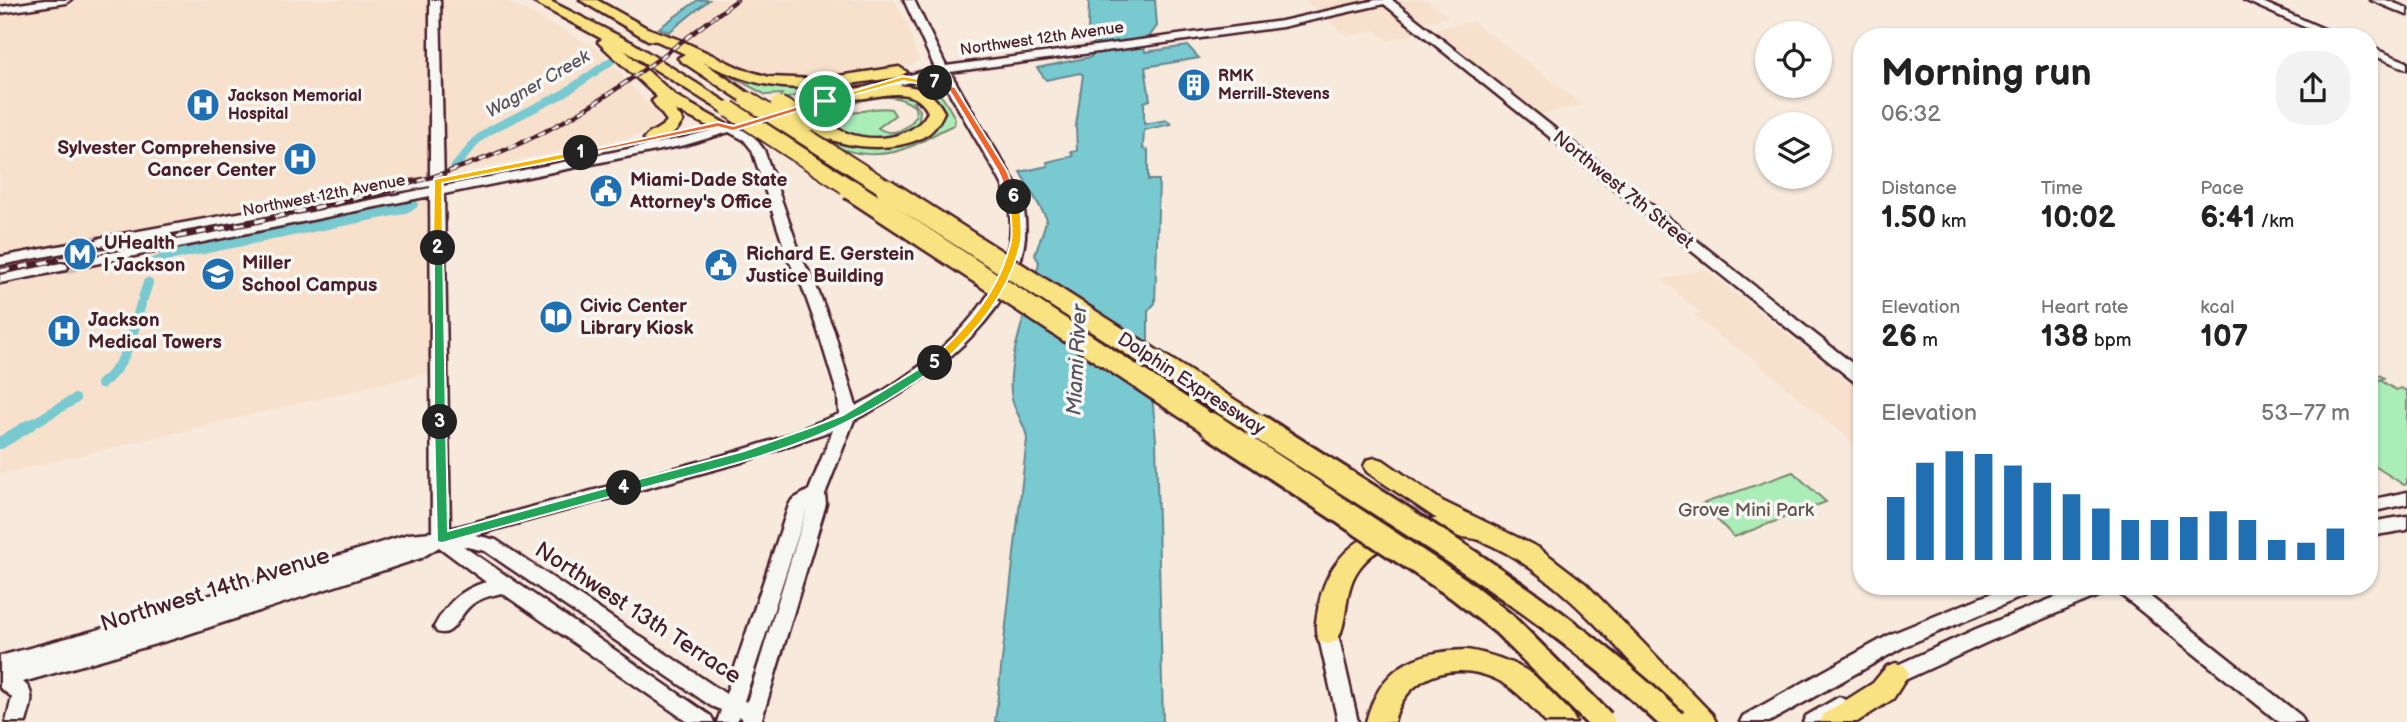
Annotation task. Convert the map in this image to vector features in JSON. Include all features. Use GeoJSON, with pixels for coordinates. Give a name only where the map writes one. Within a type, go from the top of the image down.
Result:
{"type":"FeatureCollection","features":[{"type":"Feature","properties":{"kind":"highway","name":"Dolphin Expressway"},"geometry":{"type":"LineString","coordinates":[[537,0],[593,26],[738,112],[1480,569],[1622,674],[1687,716]]}},
{"type":"Feature","properties":{"kind":"highway","name":"Dolphin Expressway"},"geometry":{"type":"LineString","coordinates":[[587,0],[684,57],[738,112],[1458,588],[1504,624],[1602,722]]}},
{"type":"Feature","properties":{"kind":"highway"},"geometry":{"type":"LineString","coordinates":[[554,9],[610,45],[650,85],[679,107],[811,122],[846,139],[881,142],[919,131],[931,122],[936,112],[930,99],[909,91],[891,89],[849,94]]}},
{"type":"Feature","properties":{"kind":"highway"},"geometry":{"type":"LineString","coordinates":[[643,31],[667,38],[755,79],[776,84],[821,84],[901,76]]}},
{"type":"Feature","properties":{"kind":"highway"},"geometry":{"type":"LineString","coordinates":[[650,85],[656,97],[675,119],[668,131],[652,139]]}},
{"type":"Feature","properties":{"kind":"highway"},"geometry":{"type":"LineString","coordinates":[[1375,466],[1434,507],[1530,555],[1577,591],[1687,716]]}},
{"type":"Feature","properties":{"kind":"highway"},"geometry":{"type":"LineString","coordinates":[[1328,634],[1338,583],[1349,562],[1363,548],[1388,535],[1417,527],[1445,526],[1499,538]]}},
{"type":"Feature","properties":{"kind":"highway"},"geometry":{"type":"LineString","coordinates":[[1380,722],[1384,702],[1404,678],[1428,664],[1460,660],[1488,664],[1518,678],[1562,722]]}},
{"type":"Feature","properties":{"kind":"highway"},"geometry":{"type":"LineString","coordinates":[[1834,722],[1883,691],[1896,674]]}},
{"type":"Feature","properties":{"kind":"main road"},"geometry":{"type":"LineString","coordinates":[[0,10],[66,0]]}},
{"type":"Feature","properties":{"kind":"main road"},"geometry":{"type":"LineString","coordinates":[[435,0],[442,538],[466,559],[704,722]]}},
{"type":"Feature","properties":{"kind":"main road"},"geometry":{"type":"LineString","coordinates":[[909,0],[952,89]]}},
{"type":"Feature","properties":{"kind":"main road","name":"Northwest 12th Avenue"},"geometry":{"type":"LineString","coordinates":[[90,261],[652,139],[738,112],[940,67],[1251,25],[1386,0]]}},
{"type":"Feature","properties":{"kind":"main road","name":"Northwest 7th Street"},"geometry":{"type":"LineString","coordinates":[[1386,0],[1853,372]]}},
{"type":"Feature","properties":{"kind":"main road"},"geometry":{"type":"LineString","coordinates":[[2249,0],[2316,28]]}},
{"type":"Feature","properties":{"kind":"main road"},"geometry":{"type":"LineString","coordinates":[[2376,0],[2407,12]]}},
{"type":"Feature","properties":{"kind":"main road"},"geometry":{"type":"LineString","coordinates":[[2378,53],[2407,66]]}},
{"type":"Feature","properties":{"kind":"main road","name":"Northwest 12th Avenue"},"geometry":{"type":"LineString","coordinates":[[940,67],[992,63],[1031,54]]}},
{"type":"Feature","properties":{"kind":"main road"},"geometry":{"type":"LineString","coordinates":[[952,89],[965,75],[992,63]]}},
{"type":"Feature","properties":{"kind":"main road"},"geometry":{"type":"LineString","coordinates":[[901,76],[952,89]]}},
{"type":"Feature","properties":{"kind":"main road","name":"Northwest 12th Avenue"},"geometry":{"type":"LineString","coordinates":[[100,242],[650,149],[738,112],[849,94],[901,76]]}},
{"type":"Feature","properties":{"kind":"main road","name":"Northwest 14th Avenue"},"geometry":{"type":"LineString","coordinates":[[1,674],[195,624],[414,552],[442,538],[748,455],[847,417],[894,391],[947,354],[983,313],[1003,283],[1011,263],[1018,227],[1016,208],[1007,180],[952,89]]}},
{"type":"Feature","properties":{"kind":"main road"},"geometry":{"type":"LineString","coordinates":[[738,112],[754,141],[848,404],[847,417],[816,494],[817,504],[753,718]]}},
{"type":"Feature","properties":{"kind":"main road"},"geometry":{"type":"LineString","coordinates":[[0,261],[69,248]]}},
{"type":"Feature","properties":{"kind":"main road"},"geometry":{"type":"LineString","coordinates":[[0,279],[61,267]]}},
{"type":"Feature","properties":{"kind":"main road"},"geometry":{"type":"LineString","coordinates":[[844,389],[860,396],[894,391]]}},
{"type":"Feature","properties":{"kind":"main road"},"geometry":{"type":"LineString","coordinates":[[730,714],[798,505],[816,494]]}},
{"type":"Feature","properties":{"kind":"main road"},"geometry":{"type":"LineString","coordinates":[[2378,504],[2407,498]]}},
{"type":"Feature","properties":{"kind":"main road"},"geometry":{"type":"LineString","coordinates":[[2378,528],[2407,523]]}},
{"type":"Feature","properties":{"kind":"main road","name":"Northwest 13th Terrace"},"geometry":{"type":"LineString","coordinates":[[442,538],[468,539],[490,544],[718,700],[730,714],[753,718]]}},
{"type":"Feature","properties":{"kind":"main road"},"geometry":{"type":"LineString","coordinates":[[444,627],[455,606],[465,598],[506,584]]}},
{"type":"Feature","properties":{"kind":"main road"},"geometry":{"type":"LineString","coordinates":[[1750,722],[1898,640],[2007,595]]}},
{"type":"Feature","properties":{"kind":"main road"},"geometry":{"type":"LineString","coordinates":[[1813,722],[1896,674],[2080,595]]}},
{"type":"Feature","properties":{"kind":"main road"},"geometry":{"type":"LineString","coordinates":[[2134,595],[2294,722]]}},
{"type":"Feature","properties":{"kind":"main road"},"geometry":{"type":"LineString","coordinates":[[1328,634],[1348,722]]}},
{"type":"Feature","properties":{"kind":"main road"},"geometry":{"type":"LineString","coordinates":[[1,674],[20,691],[22,697],[16,722]]}},
{"type":"Feature","properties":{"kind":"shaded area","name":"Miller School Campus"},"geometry":{"type":"Polygon","coordinates":[[[0,0],[504,0],[597,48],[659,117],[661,124],[654,132],[439,176],[431,372],[0,474],[0,0]]]}},
{"type":"Feature","properties":{"kind":"shaded area"},"geometry":{"type":"Polygon","coordinates":[[[709,0],[894,0],[908,25],[918,60],[912,65],[816,83],[753,75],[666,34],[709,0]]]}},
{"type":"Feature","properties":{"kind":"shaded area"},"geometry":{"type":"Polygon","coordinates":[[[1305,0],[1426,0],[1449,17],[1407,26],[1416,34],[1387,40],[1376,30],[1347,36],[1305,0]]]}},
{"type":"Feature","properties":{"kind":"shaded area"},"geometry":{"type":"Polygon","coordinates":[[[1473,22],[1582,105],[1539,115],[1433,29],[1473,22]]]}},
{"type":"Feature","properties":{"kind":"shaded area"},"geometry":{"type":"Polygon","coordinates":[[[1704,269],[1853,387],[1853,442],[1751,357],[1728,343],[1694,315],[1701,313],[1662,280],[1704,269]]]}},
{"type":"Feature","properties":{"kind":"green space"},"geometry":{"type":"Polygon","coordinates":[[[704,62],[746,78],[816,86],[815,90],[778,101],[782,94],[766,95],[704,62]]]}},
{"type":"Feature","properties":{"kind":"green space"},"geometry":{"type":"Polygon","coordinates":[[[901,87],[928,87],[939,93],[955,118],[954,125],[919,143],[891,153],[856,153],[824,140],[830,136],[896,143],[941,108],[929,96],[901,87]]]}},
{"type":"Feature","properties":{"kind":"green space"},"geometry":{"type":"Polygon","coordinates":[[[904,92],[927,101],[913,102],[920,110],[919,119],[925,119],[926,109],[931,108],[926,123],[893,136],[880,139],[857,137],[813,119],[814,111],[818,110],[847,113],[885,108],[891,109],[895,115],[878,128],[889,132],[899,131],[909,125],[916,116],[915,107],[901,99],[870,99],[854,103],[851,108],[836,104],[866,95],[904,92]]]}},
{"type":"Feature","properties":{"kind":"green space"},"geometry":{"type":"Polygon","coordinates":[[[2378,374],[2384,378],[2380,380],[2396,390],[2401,388],[2407,391],[2407,484],[2404,485],[2378,468],[2378,374]]]}},
{"type":"Feature","properties":{"kind":"green space","name":"Grove Mini Park"},"geometry":{"type":"Polygon","coordinates":[[[1793,472],[1826,502],[1734,537],[1702,504],[1793,472]]]}},
{"type":"Feature","properties":{"kind":"water"},"geometry":{"type":"Polygon","coordinates":[[[698,0],[709,0],[669,32],[659,28],[698,0]]]}},
{"type":"Feature","properties":{"kind":"water","name":"Miami River"},"geometry":{"type":"Polygon","coordinates":[[[1089,0],[1155,0],[1157,26],[1144,44],[1145,52],[1188,46],[1199,58],[1145,67],[1150,100],[1144,102],[1144,124],[1167,120],[1171,124],[1144,130],[1143,149],[1148,150],[1148,180],[1159,180],[1155,303],[1148,311],[1148,348],[1156,440],[1163,722],[995,722],[1027,439],[1012,399],[1012,367],[1036,277],[1039,262],[1035,255],[1047,219],[1020,172],[1048,166],[1047,162],[1073,156],[1071,152],[1077,151],[1076,126],[1083,75],[1080,73],[1046,80],[1037,68],[1091,57],[1094,36],[1088,31],[1089,0]]]}},
{"type":"Feature","properties":{"kind":"waterway","name":"Wagner Creek"},"geometry":{"type":"LineString","coordinates":[[454,168],[478,139],[492,129],[563,94],[611,61]]}},
{"type":"Feature","properties":{"kind":"waterway"},"geometry":{"type":"LineString","coordinates":[[152,270],[154,263],[172,255],[403,209],[413,204]]}},
{"type":"Feature","properties":{"kind":"waterway"},"geometry":{"type":"LineString","coordinates":[[143,298],[148,283]]}},
{"type":"Feature","properties":{"kind":"waterway"},"geometry":{"type":"LineString","coordinates":[[101,384],[123,358],[141,304]]}},
{"type":"Feature","properties":{"kind":"waterway"},"geometry":{"type":"LineString","coordinates":[[27,427],[75,399]]}},
{"type":"Feature","properties":{"kind":"waterway"},"geometry":{"type":"LineString","coordinates":[[0,443],[30,425]]}},
{"type":"Feature","properties":{"kind":"tunnel"},"geometry":{"type":"LineString","coordinates":[[69,248],[100,242]]}},
{"type":"Feature","properties":{"kind":"tunnel"},"geometry":{"type":"LineString","coordinates":[[61,267],[90,261]]}},
{"type":"Feature","properties":{"kind":"railway"},"geometry":{"type":"LineString","coordinates":[[388,190],[474,162],[557,125],[627,81],[737,0]]}},
{"type":"Feature","properties":{"kind":"railway"},"geometry":{"type":"LineString","coordinates":[[0,271],[254,222],[394,189]]}},
{"type":"Feature","properties":{"kind":"place","name":"RMK Merrill-Stevens"},"geometry":{"type":"Point","coordinates":[1194,85]}},
{"type":"Feature","properties":{"kind":"place","name":"Jackson Memorial Hospital"},"geometry":{"type":"Point","coordinates":[203,105]}},
{"type":"Feature","properties":{"kind":"place","name":"Sylvester Comprehensive Cancer Center"},"geometry":{"type":"Point","coordinates":[300,159]}},
{"type":"Feature","properties":{"kind":"place","name":"Miami-Dade State Attorney's Office"},"geometry":{"type":"Point","coordinates":[606,191]}},
{"type":"Feature","properties":{"kind":"place","name":"UHealth | Jackson"},"geometry":{"type":"Point","coordinates":[80,254]}},
{"type":"Feature","properties":{"kind":"place","name":"Richard E. Gerstein Justice Building"},"geometry":{"type":"Point","coordinates":[721,265]}},
{"type":"Feature","properties":{"kind":"place","name":"Miller School Campus"},"geometry":{"type":"Point","coordinates":[218,274]}},
{"type":"Feature","properties":{"kind":"place","name":"Civic Center Library Kiosk"},"geometry":{"type":"Point","coordinates":[556,317]}},
{"type":"Feature","properties":{"kind":"place","name":"Jackson Medical Towers"},"geometry":{"type":"Point","coordinates":[64,331]}},
{"type":"Feature","properties":{"kind":"route"},"geometry":{"type":"LineString","coordinates":[[903,79],[933,83],[952,89],[986,144],[1012,190],[1018,227],[1011,263],[1003,283],[968,333],[947,354],[912,380],[847,417],[817,430],[748,455],[442,538],[437,181],[718,124],[733,129],[825,101],[903,79]]}}]}
